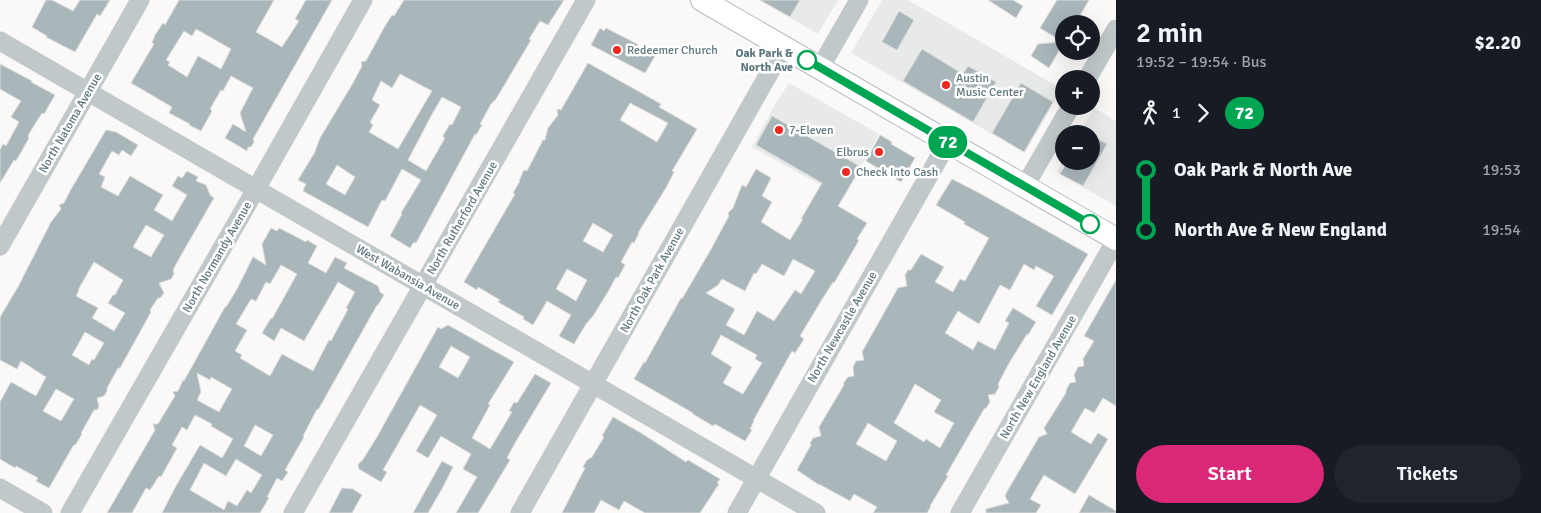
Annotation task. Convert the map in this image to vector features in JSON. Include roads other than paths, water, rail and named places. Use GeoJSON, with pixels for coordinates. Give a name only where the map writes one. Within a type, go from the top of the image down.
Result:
{"type":"FeatureCollection","features":[{"type":"Feature","properties":{"kind":"main road"},"geometry":{"type":"LineString","coordinates":[[702,0],[1116,239]]}},
{"type":"Feature","properties":{"kind":"street","name":"North Natoma Avenue"},"geometry":{"type":"LineString","coordinates":[[0,246],[140,0]]}},
{"type":"Feature","properties":{"kind":"street","name":"North Normandy Avenue"},"geometry":{"type":"LineString","coordinates":[[70,513],[363,0]]}},
{"type":"Feature","properties":{"kind":"street","name":"North Rutherford Avenue"},"geometry":{"type":"LineString","coordinates":[[294,513],[586,0]]}},
{"type":"Feature","properties":{"kind":"street"},"geometry":{"type":"LineString","coordinates":[[820,68],[860,0]]}},
{"type":"Feature","properties":{"kind":"street"},"geometry":{"type":"LineString","coordinates":[[1092,70],[1116,29]]}},
{"type":"Feature","properties":{"kind":"street","name":"West Wabansia Avenue"},"geometry":{"type":"LineString","coordinates":[[0,41],[816,513]]}},
{"type":"Feature","properties":{"kind":"street","name":"North Oak Park Avenue"},"geometry":{"type":"LineString","coordinates":[[520,513],[784,47]]}},
{"type":"Feature","properties":{"kind":"street"},"geometry":{"type":"LineString","coordinates":[[1025,186],[1067,115]]}},
{"type":"Feature","properties":{"kind":"street","name":"North Newcastle Avenue"},"geometry":{"type":"LineString","coordinates":[[737,513],[948,142]]}},
{"type":"Feature","properties":{"kind":"street","name":"North New England Avenue"},"geometry":{"type":"LineString","coordinates":[[960,513],[1116,239]]}},
{"type":"Feature","properties":{"kind":"street"},"geometry":{"type":"LineString","coordinates":[[0,488],[43,513]]}},
{"type":"Feature","properties":{"kind":"place","name":"Redeemer Church"},"geometry":{"type":"Point","coordinates":[617,50]}},
{"type":"Feature","properties":{"kind":"place","name":"Oak Park & North Ave"},"geometry":{"type":"Point","coordinates":[807,60]}},
{"type":"Feature","properties":{"kind":"place","name":"Austin Music Center"},"geometry":{"type":"Point","coordinates":[946,85]}},
{"type":"Feature","properties":{"kind":"place","name":"7-Eleven"},"geometry":{"type":"Point","coordinates":[779,130]}},
{"type":"Feature","properties":{"kind":"place","name":"Elbrus"},"geometry":{"type":"Point","coordinates":[879,152]}},
{"type":"Feature","properties":{"kind":"place","name":"Check Into Cash"},"geometry":{"type":"Point","coordinates":[846,172]}}]}
